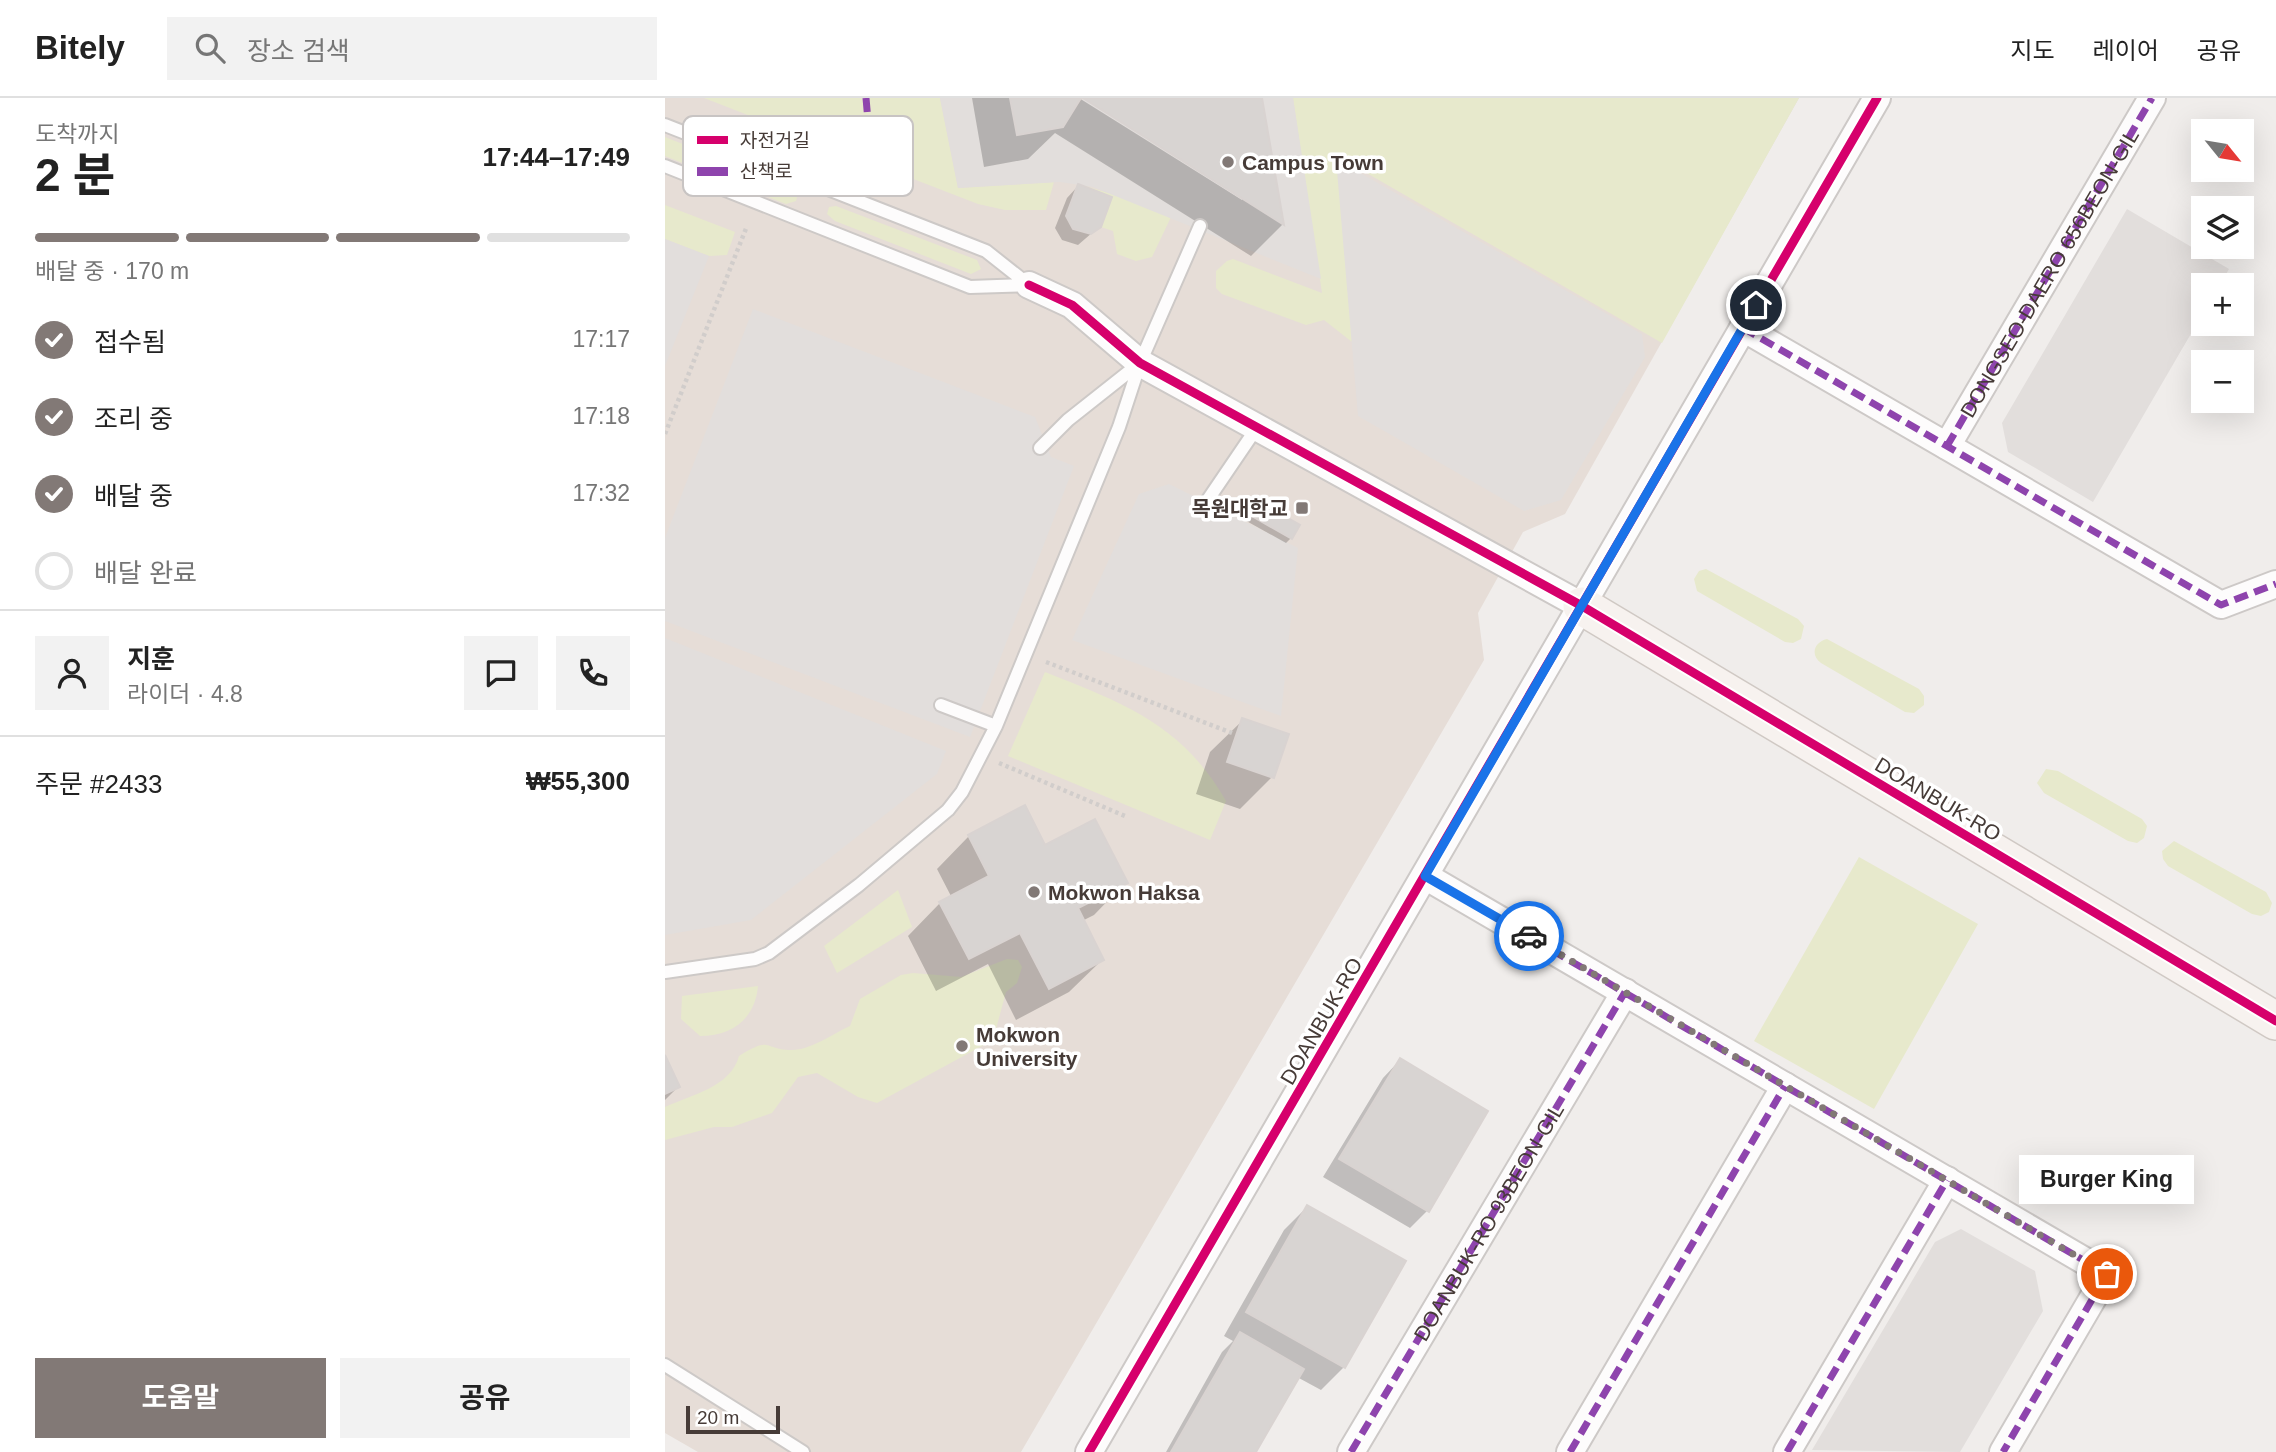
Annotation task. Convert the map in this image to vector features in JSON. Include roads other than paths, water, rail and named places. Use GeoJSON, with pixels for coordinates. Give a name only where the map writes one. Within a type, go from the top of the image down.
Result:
{"type":"FeatureCollection","features":[{"type":"Feature","properties":{"kind":"street","name":"DOANBUK-RO"},"geometry":{"type":"LineString","coordinates":[[1089,1452],[1877,98]]}},
{"type":"Feature","properties":{"kind":"street","name":"DONGSEO-DAERO 656BEON-GIL"},"geometry":{"type":"LineString","coordinates":[[1947,446],[2153,98]]}},
{"type":"Feature","properties":{"kind":"street"},"geometry":{"type":"LineString","coordinates":[[1029,285],[1072,305],[1140,363],[1258,425],[1582,607]]}},
{"type":"Feature","properties":{"kind":"street"},"geometry":{"type":"LineString","coordinates":[[1743,328],[2221,605],[2276,584]]}},
{"type":"Feature","properties":{"kind":"street","name":"DOANBUK-RO"},"geometry":{"type":"LineString","coordinates":[[1582,607],[2276,1021]]}},
{"type":"Feature","properties":{"kind":"street"},"geometry":{"type":"LineString","coordinates":[[1425,876],[2107,1274],[2003,1452]]}},
{"type":"Feature","properties":{"kind":"street","name":"DOANBUK-RO 93BEON-GIL"},"geometry":{"type":"LineString","coordinates":[[1351,1452],[1625,992]]}},
{"type":"Feature","properties":{"kind":"street"},"geometry":{"type":"LineString","coordinates":[[1570,1452],[1785,1086]]}},
{"type":"Feature","properties":{"kind":"street"},"geometry":{"type":"LineString","coordinates":[[1787,1452],[1947,1180]]}},
{"type":"Feature","properties":{"kind":"lane"},"geometry":{"type":"LineString","coordinates":[[665,125],[683,132]]}},
{"type":"Feature","properties":{"kind":"lane"},"geometry":{"type":"LineString","coordinates":[[665,166],[683,173]]}},
{"type":"Feature","properties":{"kind":"lane"},"geometry":{"type":"LineString","coordinates":[[741,196],[970,287],[1029,285]]}},
{"type":"Feature","properties":{"kind":"lane"},"geometry":{"type":"LineString","coordinates":[[846,196],[986,251],[1029,285]]}},
{"type":"Feature","properties":{"kind":"lane"},"geometry":{"type":"LineString","coordinates":[[665,972],[755,959],[769,953],[859,885],[948,810],[968,782],[996,726],[1119,427],[1140,363],[1200,226]]}},
{"type":"Feature","properties":{"kind":"lane"},"geometry":{"type":"LineString","coordinates":[[1040,448],[1068,420],[1140,363]]}},
{"type":"Feature","properties":{"kind":"lane"},"geometry":{"type":"LineString","coordinates":[[1205,504],[1258,425]]}},
{"type":"Feature","properties":{"kind":"lane"},"geometry":{"type":"LineString","coordinates":[[941,705],[996,726]]}},
{"type":"Feature","properties":{"kind":"lane"},"geometry":{"type":"LineString","coordinates":[[665,1365],[803,1452]]}},
{"type":"Feature","properties":{"kind":"place","name":"Campus Town"},"geometry":{"type":"Point","coordinates":[1228,162]}},
{"type":"Feature","properties":{"kind":"place","name":"목원대학교"},"geometry":{"type":"Point","coordinates":[1302,508]}},
{"type":"Feature","properties":{"kind":"place","name":"Mokwon Haksa"},"geometry":{"type":"Point","coordinates":[1034,892]}},
{"type":"Feature","properties":{"kind":"place","name":"Mokwon University"},"geometry":{"type":"Point","coordinates":[962,1046]}},
{"type":"Feature","properties":{"kind":"place","name":"Burger King"},"geometry":{"type":"Point","coordinates":[2107,1274]}}]}
